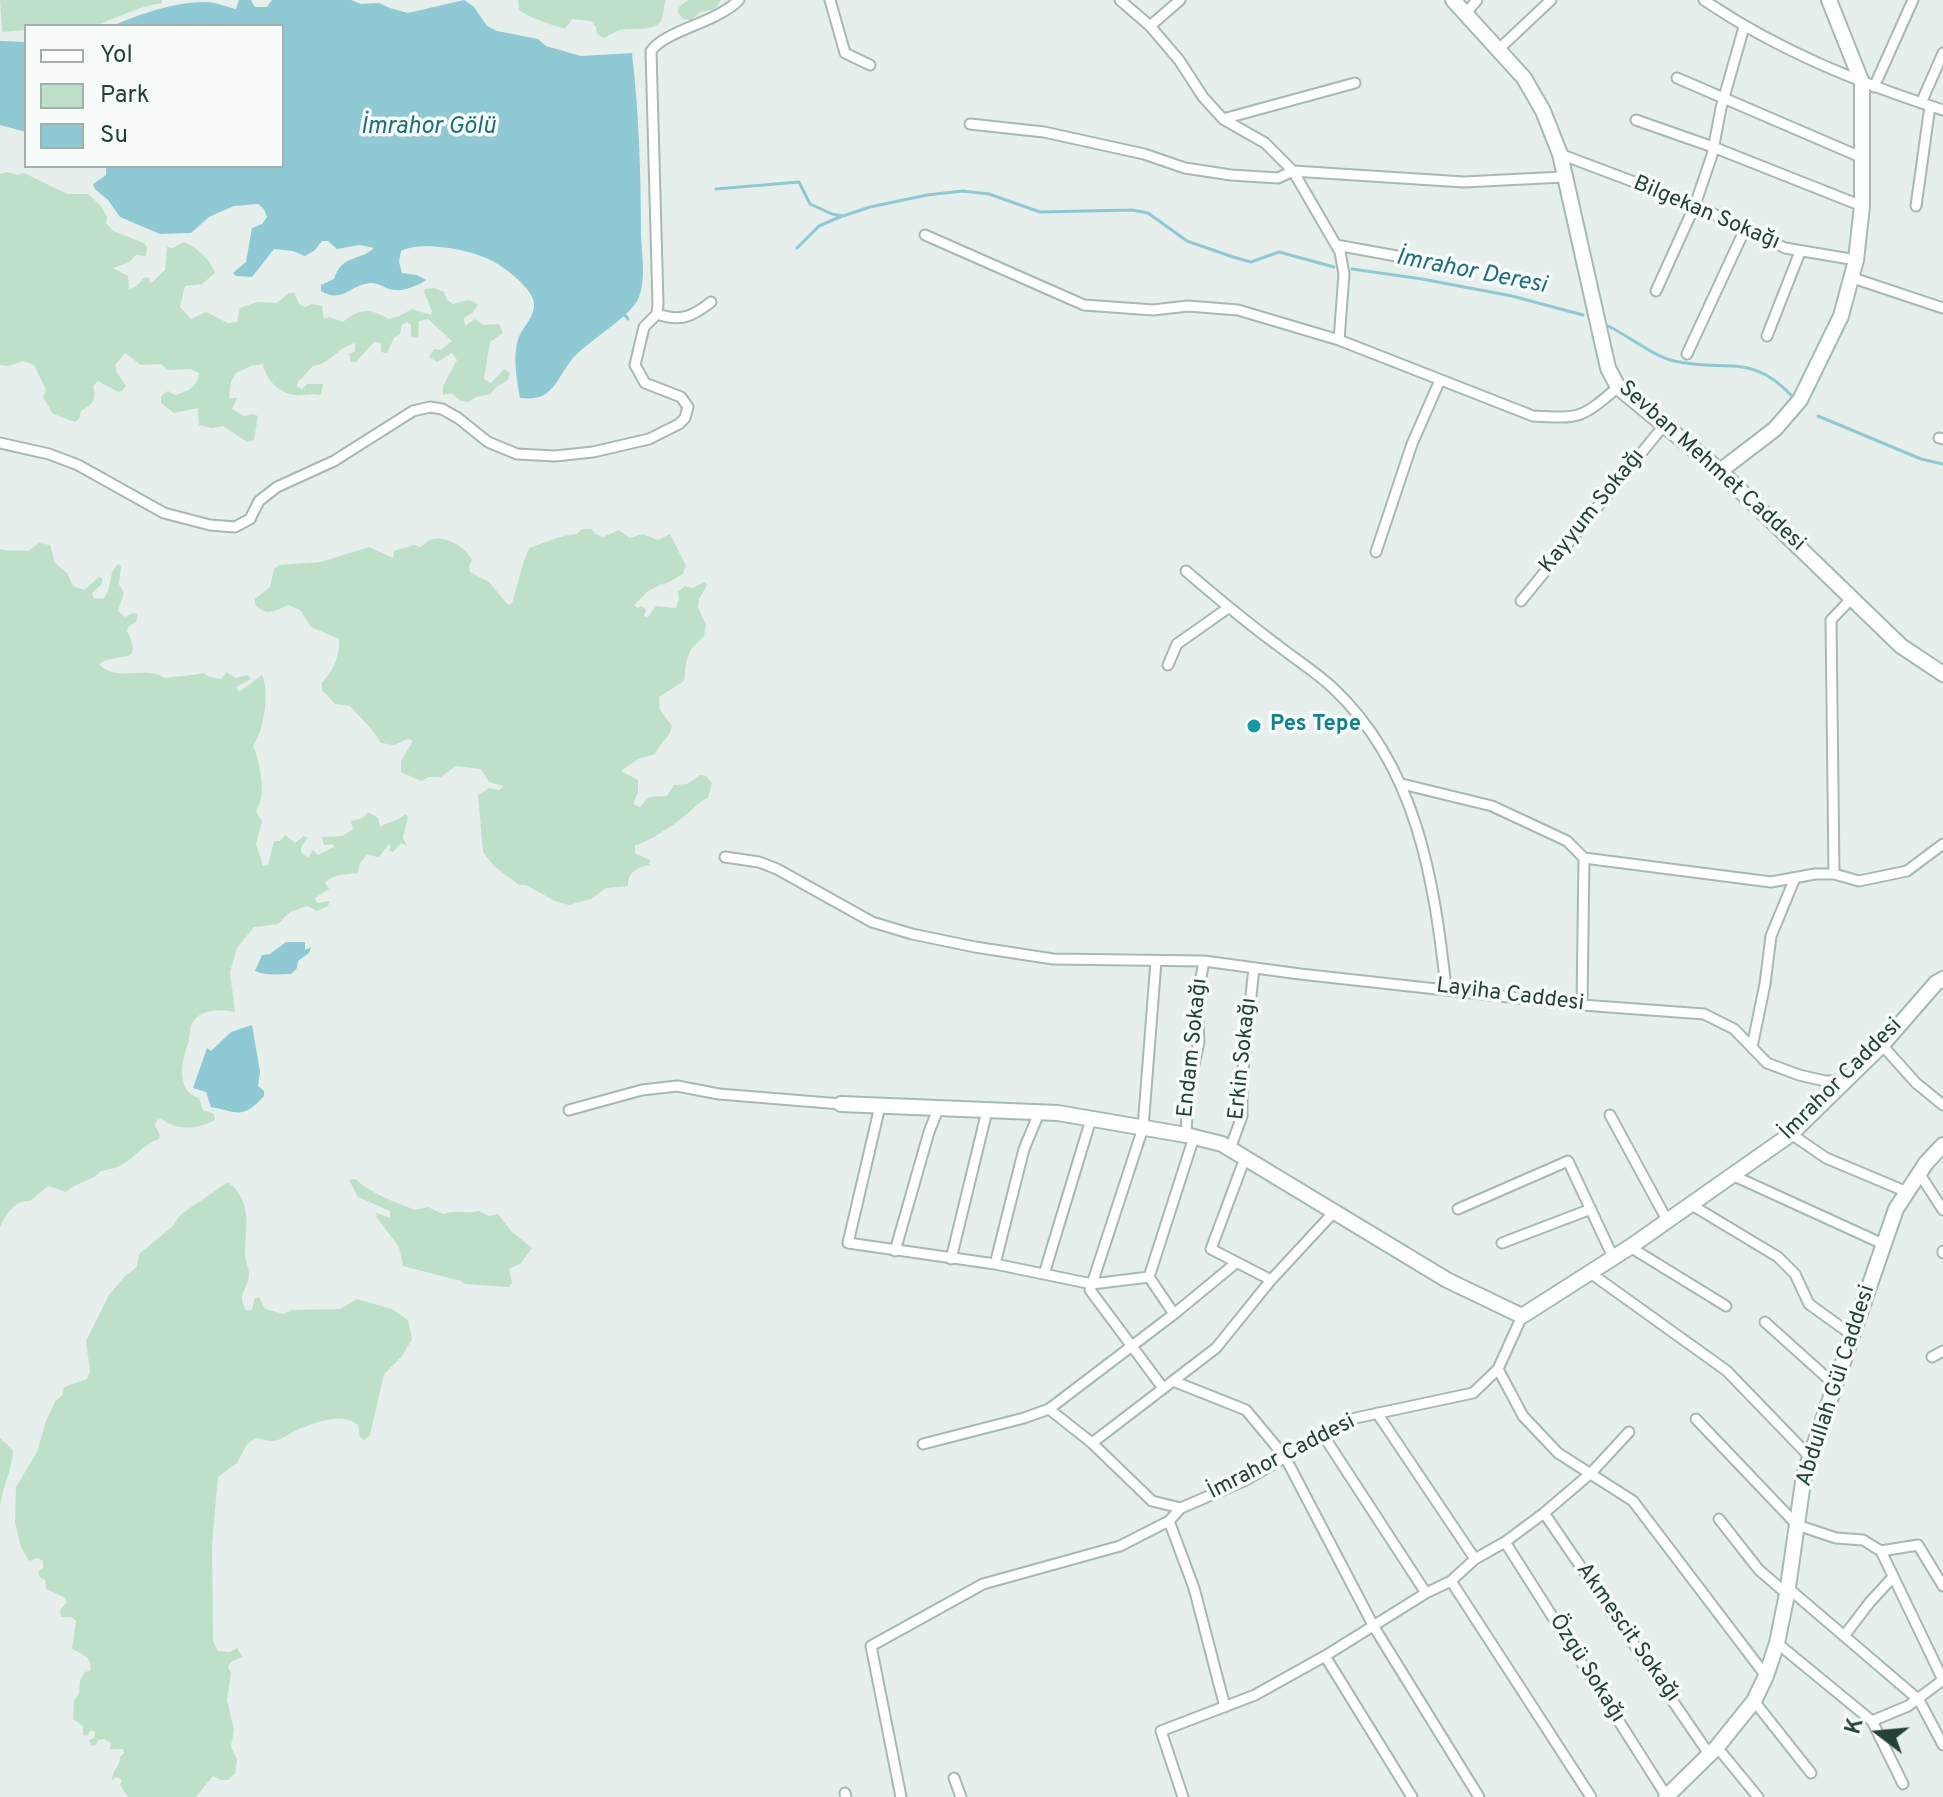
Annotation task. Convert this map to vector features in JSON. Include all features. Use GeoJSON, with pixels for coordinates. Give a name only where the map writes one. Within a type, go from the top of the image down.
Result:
{"type":"FeatureCollection","features":[{"type":"Feature","properties":{"kind":"street"},"geometry":{"type":"LineString","coordinates":[[0,443],[49,454],[78,465],[164,513],[210,525],[235,527],[250,519],[259,501],[277,487],[334,461],[413,411],[430,407],[442,409],[458,418],[500,449],[539,457],[593,452],[666,432],[685,418],[686,401],[645,383],[635,365],[644,327],[657,314],[659,293],[651,51],[660,42],[709,21],[739,0]]}},
{"type":"Feature","properties":{"kind":"street"},"geometry":{"type":"LineString","coordinates":[[830,0],[845,53],[870,65]]}},
{"type":"Feature","properties":{"kind":"street"},"geometry":{"type":"LineString","coordinates":[[1120,0],[1150,26],[1223,119],[1265,143],[1293,171],[1340,252],[1344,274],[1339,340]]}},
{"type":"Feature","properties":{"kind":"street"},"geometry":{"type":"LineString","coordinates":[[1150,26],[1180,0]]}},
{"type":"Feature","properties":{"kind":"street","name":"Sevban Mehmet Caddesi"},"geometry":{"type":"LineString","coordinates":[[1453,0],[1500,48],[1524,78],[1543,111],[1560,154],[1605,358],[1618,387],[1720,471],[1901,646],[1943,674]]}},
{"type":"Feature","properties":{"kind":"street"},"geometry":{"type":"LineString","coordinates":[[1466,13],[1477,0]]}},
{"type":"Feature","properties":{"kind":"street"},"geometry":{"type":"LineString","coordinates":[[1500,48],[1551,0]]}},
{"type":"Feature","properties":{"kind":"street"},"geometry":{"type":"LineString","coordinates":[[1704,0],[1744,27],[1868,85],[1943,110]]}},
{"type":"Feature","properties":{"kind":"street"},"geometry":{"type":"LineString","coordinates":[[1716,8],[1725,0]]}},
{"type":"Feature","properties":{"kind":"street"},"geometry":{"type":"LineString","coordinates":[[1720,471],[1775,429],[1800,400],[1841,316],[1856,260],[1868,85],[1913,0]]}},
{"type":"Feature","properties":{"kind":"street"},"geometry":{"type":"LineString","coordinates":[[1833,2],[1868,85]]}},
{"type":"Feature","properties":{"kind":"street"},"geometry":{"type":"LineString","coordinates":[[1656,291],[1695,205],[1744,27]]}},
{"type":"Feature","properties":{"kind":"street"},"geometry":{"type":"LineString","coordinates":[[1916,206],[1926,104],[1943,53]]}},
{"type":"Feature","properties":{"kind":"street"},"geometry":{"type":"LineString","coordinates":[[1677,78],[1863,158]]}},
{"type":"Feature","properties":{"kind":"street"},"geometry":{"type":"LineString","coordinates":[[1223,119],[1355,83]]}},
{"type":"Feature","properties":{"kind":"street"},"geometry":{"type":"LineString","coordinates":[[1636,120],[1862,206]]}},
{"type":"Feature","properties":{"kind":"street"},"geometry":{"type":"LineString","coordinates":[[970,124],[1044,132],[1144,154],[1185,168],[1231,175],[1278,178],[1293,171],[1464,182],[1563,177]]}},
{"type":"Feature","properties":{"kind":"street","name":"Bilgekan Sokağı"},"geometry":{"type":"LineString","coordinates":[[1560,154],[1695,205],[1800,252],[1856,260]]}},
{"type":"Feature","properties":{"kind":"street"},"geometry":{"type":"LineString","coordinates":[[1687,354],[1745,229]]}},
{"type":"Feature","properties":{"kind":"street"},"geometry":{"type":"LineString","coordinates":[[925,235],[1084,305],[1153,310],[1188,306],[1238,310],[1339,340],[1533,416],[1562,418],[1587,414],[1618,387]]}},
{"type":"Feature","properties":{"kind":"street"},"geometry":{"type":"LineString","coordinates":[[1336,245],[1413,259]]}},
{"type":"Feature","properties":{"kind":"street"},"geometry":{"type":"LineString","coordinates":[[1767,336],[1800,252]]}},
{"type":"Feature","properties":{"kind":"street"},"geometry":{"type":"LineString","coordinates":[[1850,277],[1943,308]]}},
{"type":"Feature","properties":{"kind":"street"},"geometry":{"type":"LineString","coordinates":[[657,314],[670,319],[683,319],[711,302]]}},
{"type":"Feature","properties":{"kind":"street"},"geometry":{"type":"LineString","coordinates":[[1376,552],[1412,444],[1440,380]]}},
{"type":"Feature","properties":{"kind":"street","name":"Kayyum Sokağı"},"geometry":{"type":"LineString","coordinates":[[1521,601],[1665,424]]}},
{"type":"Feature","properties":{"kind":"street"},"geometry":{"type":"LineString","coordinates":[[1186,571],[1228,608],[1332,687],[1366,723],[1402,784],[1426,856],[1446,988]]}},
{"type":"Feature","properties":{"kind":"street"},"geometry":{"type":"LineString","coordinates":[[1834,874],[1831,620],[1852,598]]}},
{"type":"Feature","properties":{"kind":"street"},"geometry":{"type":"LineString","coordinates":[[1168,665],[1177,644],[1228,608]]}},
{"type":"Feature","properties":{"kind":"street"},"geometry":{"type":"LineString","coordinates":[[1402,784],[1492,806],[1567,841],[1584,858],[1771,882],[1815,874],[1834,874],[1859,881],[1907,871],[1943,844]]}},
{"type":"Feature","properties":{"kind":"street","name":"Layiha Caddesi"},"geometry":{"type":"LineString","coordinates":[[725,857],[759,862],[777,869],[872,922],[912,934],[1053,959],[1204,961],[1582,1005],[1704,1014],[1734,1029],[1767,1063],[1799,1075],[1825,1081],[1844,1081]]}},
{"type":"Feature","properties":{"kind":"street"},"geometry":{"type":"LineString","coordinates":[[1582,1005],[1584,858]]}},
{"type":"Feature","properties":{"kind":"street"},"geometry":{"type":"LineString","coordinates":[[1752,1047],[1771,936],[1795,878]]}},
{"type":"Feature","properties":{"kind":"street"},"geometry":{"type":"LineString","coordinates":[[1156,961],[1143,1128],[1090,1290],[1163,1388]]}},
{"type":"Feature","properties":{"kind":"street","name":"Endam Sokağı"},"geometry":{"type":"LineString","coordinates":[[1149,1277],[1190,1136],[1188,1091],[1199,1042],[1197,999],[1204,961]]}},
{"type":"Feature","properties":{"kind":"street","name":"Erkin Sokağı"},"geometry":{"type":"LineString","coordinates":[[1230,1149],[1242,1116],[1242,1078],[1254,968]]}},
{"type":"Feature","properties":{"kind":"street","name":"İmrahor Caddesi"},"geometry":{"type":"LineString","coordinates":[[901,1797],[871,1646],[983,1584],[1120,1546],[1169,1521],[1181,1508],[1246,1480],[1351,1419],[1473,1393],[1498,1369],[1522,1316],[1630,1247],[1791,1134],[1882,1045],[1936,983],[1943,979]]}},
{"type":"Feature","properties":{"kind":"street"},"geometry":{"type":"LineString","coordinates":[[1882,1045],[1916,1083],[1943,1105]]}},
{"type":"Feature","properties":{"kind":"street"},"geometry":{"type":"LineString","coordinates":[[569,1110],[642,1090],[677,1086],[719,1094],[841,1104],[1039,1113],[1190,1136],[1222,1144],[1447,1280],[1522,1316]]}},
{"type":"Feature","properties":{"kind":"street"},"geometry":{"type":"LineString","coordinates":[[880,1106],[848,1243],[995,1264],[1092,1284],[1149,1277],[1174,1314]]}},
{"type":"Feature","properties":{"kind":"street"},"geometry":{"type":"LineString","coordinates":[[895,1251],[938,1109]]}},
{"type":"Feature","properties":{"kind":"street"},"geometry":{"type":"LineString","coordinates":[[951,1259],[987,1111]]}},
{"type":"Feature","properties":{"kind":"street"},"geometry":{"type":"LineString","coordinates":[[995,1264],[1024,1149],[1039,1113]]}},
{"type":"Feature","properties":{"kind":"street"},"geometry":{"type":"LineString","coordinates":[[1610,1115],[1667,1220]]}},
{"type":"Feature","properties":{"kind":"street"},"geometry":{"type":"LineString","coordinates":[[1044,1274],[1091,1119]]}},
{"type":"Feature","properties":{"kind":"street"},"geometry":{"type":"LineString","coordinates":[[1791,1134],[1826,1158],[1907,1192]]}},
{"type":"Feature","properties":{"kind":"street","name":"Abdullah Gül Caddesi"},"geometry":{"type":"LineString","coordinates":[[1666,1797],[1713,1750],[1754,1701],[1766,1676],[1777,1643],[1804,1475],[1810,1457],[1896,1209],[1919,1173],[1943,1145]]}},
{"type":"Feature","properties":{"kind":"street"},"geometry":{"type":"LineString","coordinates":[[1245,1158],[1211,1249],[1271,1280]]}},
{"type":"Feature","properties":{"kind":"street"},"geometry":{"type":"LineString","coordinates":[[1458,1209],[1568,1161],[1613,1257]]}},
{"type":"Feature","properties":{"kind":"street"},"geometry":{"type":"LineString","coordinates":[[1919,1173],[1943,1210]]}},
{"type":"Feature","properties":{"kind":"street"},"geometry":{"type":"LineString","coordinates":[[1732,1175],[1883,1244]]}},
{"type":"Feature","properties":{"kind":"street"},"geometry":{"type":"LineString","coordinates":[[1690,1204],[1778,1257],[1795,1274],[1809,1304],[1852,1335]]}},
{"type":"Feature","properties":{"kind":"street"},"geometry":{"type":"LineString","coordinates":[[1502,1243],[1591,1209]]}},
{"type":"Feature","properties":{"kind":"street"},"geometry":{"type":"LineString","coordinates":[[1092,1443],[1216,1348],[1271,1280],[1334,1212]]}},
{"type":"Feature","properties":{"kind":"street"},"geometry":{"type":"LineString","coordinates":[[1630,1247],[1726,1306]]}},
{"type":"Feature","properties":{"kind":"street"},"geometry":{"type":"LineString","coordinates":[[923,1444],[1049,1409],[1236,1263]]}},
{"type":"Feature","properties":{"kind":"street"},"geometry":{"type":"LineString","coordinates":[[1589,1272],[1727,1371],[1810,1457]]}},
{"type":"Feature","properties":{"kind":"street"},"geometry":{"type":"LineString","coordinates":[[1765,1322],[1835,1385]]}},
{"type":"Feature","properties":{"kind":"street"},"geometry":{"type":"LineString","coordinates":[[1932,1357],[1943,1351]]}},
{"type":"Feature","properties":{"kind":"street"},"geometry":{"type":"LineString","coordinates":[[1498,1369],[1523,1416],[1558,1453],[1633,1501],[1766,1676]]}},
{"type":"Feature","properties":{"kind":"street"},"geometry":{"type":"LineString","coordinates":[[1173,1381],[1246,1410],[1285,1457],[1374,1627],[1479,1797]]}},
{"type":"Feature","properties":{"kind":"street"},"geometry":{"type":"LineString","coordinates":[[1049,1409],[1092,1443],[1152,1501],[1181,1508]]}},
{"type":"Feature","properties":{"kind":"street"},"geometry":{"type":"LineString","coordinates":[[1377,1413],[1475,1559]]}},
{"type":"Feature","properties":{"kind":"street"},"geometry":{"type":"LineString","coordinates":[[1696,1419],[1797,1525],[1836,1538],[1863,1540],[1881,1551],[1943,1680],[1919,1700],[1872,1721]]}},
{"type":"Feature","properties":{"kind":"street"},"geometry":{"type":"LineString","coordinates":[[1183,1797],[1161,1731],[1255,1695],[1451,1581],[1475,1559],[1505,1542],[1544,1513],[1591,1473],[1629,1432]]}},
{"type":"Feature","properties":{"kind":"street"},"geometry":{"type":"LineString","coordinates":[[1323,1435],[1426,1593]]}},
{"type":"Feature","properties":{"kind":"street","name":"Akmescit Sokağı"},"geometry":{"type":"LineString","coordinates":[[1544,1513],[1713,1750],[1758,1797]]}},
{"type":"Feature","properties":{"kind":"street"},"geometry":{"type":"LineString","coordinates":[[1719,1519],[1759,1570],[1919,1700],[1943,1745]]}},
{"type":"Feature","properties":{"kind":"street"},"geometry":{"type":"LineString","coordinates":[[1169,1521],[1194,1588],[1225,1707]]}},
{"type":"Feature","properties":{"kind":"street","name":"Özgü Sokağı"},"geometry":{"type":"LineString","coordinates":[[1505,1542],[1666,1797]]}},
{"type":"Feature","properties":{"kind":"street"},"geometry":{"type":"LineString","coordinates":[[1881,1551],[1918,1545],[1943,1586]]}},
{"type":"Feature","properties":{"kind":"street"},"geometry":{"type":"LineString","coordinates":[[1844,1636],[1893,1577]]}},
{"type":"Feature","properties":{"kind":"street"},"geometry":{"type":"LineString","coordinates":[[1451,1581],[1591,1797]]}},
{"type":"Feature","properties":{"kind":"street"},"geometry":{"type":"LineString","coordinates":[[1777,1643],[1872,1721],[1903,1784]]}},
{"type":"Feature","properties":{"kind":"street"},"geometry":{"type":"LineString","coordinates":[[1325,1656],[1412,1797]]}},
{"type":"Feature","properties":{"kind":"street"},"geometry":{"type":"LineString","coordinates":[[1754,1701],[1811,1773]]}},
{"type":"Feature","properties":{"kind":"street"},"geometry":{"type":"LineString","coordinates":[[954,1778],[961,1797]]}},
{"type":"Feature","properties":{"kind":"green space"},"geometry":{"type":"Polygon","coordinates":[[[0,0],[162,0],[162,3],[99,24],[24,24],[24,30],[2,32],[0,0]]]}},
{"type":"Feature","properties":{"kind":"green space"},"geometry":{"type":"Polygon","coordinates":[[[518,0],[666,1],[662,20],[658,24],[649,28],[620,30],[603,38],[597,34],[591,21],[572,19],[565,29],[519,10],[518,0]]]}},
{"type":"Feature","properties":{"kind":"green space"},"geometry":{"type":"Polygon","coordinates":[[[688,0],[721,0],[715,9],[700,12],[691,20],[683,19],[677,12],[688,0]]]}},
{"type":"Feature","properties":{"kind":"green space"},"geometry":{"type":"Polygon","coordinates":[[[7,172],[17,175],[24,173],[67,194],[88,194],[101,206],[107,217],[106,223],[113,231],[144,243],[146,256],[136,255],[128,263],[113,268],[128,276],[129,289],[145,277],[149,278],[150,284],[165,270],[167,247],[173,248],[184,242],[199,251],[215,273],[202,284],[185,286],[180,307],[191,319],[206,312],[228,323],[237,322],[240,308],[257,302],[277,303],[289,293],[294,293],[300,305],[305,307],[312,304],[322,306],[324,319],[329,317],[343,322],[365,311],[388,319],[412,309],[431,315],[424,292],[425,289],[434,288],[444,292],[453,304],[468,300],[478,305],[464,318],[465,326],[475,319],[483,325],[499,324],[503,333],[490,342],[484,379],[491,383],[504,369],[510,373],[508,380],[491,394],[469,402],[461,401],[451,393],[443,395],[443,386],[457,360],[452,353],[437,362],[429,357],[434,349],[441,350],[452,341],[428,319],[419,321],[418,338],[411,337],[411,325],[407,322],[402,325],[400,334],[394,338],[387,353],[381,352],[381,343],[374,342],[356,362],[351,362],[349,354],[355,351],[355,343],[313,366],[297,387],[302,389],[307,384],[323,384],[321,395],[295,395],[278,388],[270,380],[263,364],[236,373],[229,398],[237,398],[232,409],[244,416],[258,416],[254,440],[247,442],[223,426],[211,428],[199,425],[198,408],[174,413],[161,403],[161,396],[168,391],[175,395],[192,388],[199,373],[190,369],[168,370],[161,364],[141,365],[125,353],[115,365],[126,386],[122,391],[118,392],[98,381],[93,386],[93,401],[81,411],[75,422],[53,414],[43,397],[46,390],[34,365],[23,361],[0,365],[0,174],[7,172]]]}},
{"type":"Feature","properties":{"kind":"green space"},"geometry":{"type":"Polygon","coordinates":[[[582,529],[592,529],[603,537],[619,530],[630,538],[642,534],[658,540],[670,534],[686,566],[683,574],[648,591],[634,605],[646,610],[644,616],[648,617],[656,606],[676,608],[678,592],[685,586],[693,588],[704,582],[707,585],[698,607],[706,625],[704,636],[691,649],[684,681],[659,697],[660,710],[672,726],[671,730],[655,754],[638,759],[621,771],[638,780],[638,793],[633,804],[640,807],[649,797],[667,796],[674,785],[687,784],[700,775],[706,776],[712,783],[708,798],[661,832],[635,845],[635,853],[650,860],[649,865],[631,874],[628,886],[606,888],[591,899],[569,905],[526,885],[519,885],[494,866],[483,852],[478,795],[489,788],[500,790],[503,786],[489,782],[481,769],[456,766],[441,777],[421,781],[401,772],[401,761],[413,741],[408,739],[394,745],[381,743],[350,706],[335,704],[322,690],[322,682],[333,668],[337,656],[339,639],[311,627],[300,610],[288,605],[267,612],[255,604],[255,599],[270,587],[274,569],[279,565],[321,562],[369,547],[393,558],[394,551],[414,545],[421,547],[430,540],[438,539],[450,541],[466,551],[472,560],[470,572],[489,582],[508,605],[512,603],[529,548],[577,534],[582,529]]]}},
{"type":"Feature","properties":{"kind":"green space"},"geometry":{"type":"Polygon","coordinates":[[[39,543],[50,545],[55,563],[67,573],[73,586],[84,590],[99,577],[103,579],[92,593],[94,598],[103,599],[115,568],[118,564],[121,566],[119,584],[124,593],[118,611],[125,617],[138,614],[136,622],[127,631],[133,650],[127,656],[99,664],[106,670],[157,674],[165,678],[203,673],[221,679],[227,672],[235,678],[248,675],[251,679],[236,687],[239,692],[262,675],[266,691],[265,711],[253,746],[262,794],[256,812],[262,821],[256,844],[263,866],[268,865],[274,841],[280,841],[285,835],[295,843],[304,836],[308,838],[301,852],[308,858],[313,850],[318,855],[334,847],[333,844],[324,845],[322,837],[342,836],[353,830],[351,821],[363,818],[368,812],[378,818],[380,827],[406,814],[403,838],[407,846],[401,843],[393,852],[388,845],[379,857],[367,855],[360,863],[358,873],[336,876],[325,883],[329,889],[315,898],[317,903],[330,901],[328,906],[317,911],[307,906],[290,912],[278,924],[254,927],[237,948],[230,972],[235,1012],[210,1011],[194,1020],[182,1067],[187,1089],[199,1098],[203,1110],[214,1114],[215,1120],[188,1128],[157,1120],[155,1126],[159,1139],[120,1166],[101,1171],[66,1192],[48,1186],[30,1201],[15,1206],[0,1227],[0,549],[28,551],[39,543]]]}},
{"type":"Feature","properties":{"kind":"green space"},"geometry":{"type":"Polygon","coordinates":[[[355,1179],[376,1193],[415,1210],[428,1207],[443,1214],[479,1211],[489,1216],[498,1214],[511,1231],[532,1248],[521,1263],[509,1269],[512,1283],[509,1287],[465,1284],[403,1266],[399,1247],[377,1218],[376,1213],[390,1218],[390,1211],[358,1197],[349,1180],[355,1179]]]}},
{"type":"Feature","properties":{"kind":"green space"},"geometry":{"type":"Polygon","coordinates":[[[228,1182],[242,1198],[245,1207],[245,1256],[249,1275],[242,1299],[246,1310],[252,1310],[254,1299],[259,1297],[265,1309],[284,1314],[291,1310],[340,1309],[357,1299],[392,1309],[408,1320],[412,1339],[402,1356],[384,1374],[370,1435],[364,1440],[360,1437],[358,1425],[351,1421],[320,1421],[277,1440],[256,1438],[247,1444],[237,1463],[218,1477],[212,1544],[213,1641],[218,1651],[230,1652],[237,1648],[243,1657],[228,1666],[231,1674],[227,1700],[234,1730],[231,1746],[237,1760],[235,1773],[228,1780],[213,1776],[196,1797],[128,1797],[120,1785],[122,1780],[116,1777],[112,1780],[123,1749],[110,1749],[111,1743],[104,1739],[98,1740],[95,1746],[91,1745],[89,1740],[94,1738],[95,1732],[91,1730],[87,1736],[83,1735],[83,1726],[73,1719],[80,1680],[91,1667],[86,1657],[72,1649],[76,1621],[71,1617],[61,1617],[60,1610],[67,1602],[64,1597],[46,1589],[45,1580],[38,1571],[43,1568],[43,1561],[37,1558],[29,1561],[21,1547],[15,1523],[16,1487],[37,1452],[46,1421],[64,1387],[87,1379],[90,1372],[86,1341],[109,1295],[137,1267],[139,1254],[173,1226],[180,1215],[228,1182]]]}},
{"type":"Feature","properties":{"kind":"green space"},"geometry":{"type":"Polygon","coordinates":[[[0,1438],[13,1450],[0,1507],[0,1438]]]}},
{"type":"Feature","properties":{"kind":"water","name":"İmrahor Gölü"},"geometry":{"type":"Polygon","coordinates":[[[239,0],[251,0],[255,7],[267,7],[272,0],[351,0],[361,4],[379,3],[408,13],[464,0],[474,7],[487,26],[497,31],[538,39],[546,46],[581,56],[632,53],[643,267],[641,290],[635,304],[573,358],[547,393],[540,397],[520,398],[516,352],[519,337],[533,313],[534,303],[522,283],[486,258],[443,247],[410,248],[401,251],[399,262],[402,273],[417,275],[426,280],[423,282],[399,290],[363,284],[335,296],[321,291],[321,285],[334,279],[346,262],[374,248],[360,245],[337,249],[328,241],[322,241],[305,256],[274,249],[252,277],[236,276],[233,273],[246,262],[252,228],[262,224],[267,217],[258,204],[234,206],[220,212],[209,217],[191,233],[160,234],[120,217],[93,184],[106,175],[106,168],[284,168],[284,24],[117,24],[181,4],[209,2],[236,9],[239,0]]]}},
{"type":"Feature","properties":{"kind":"water"},"geometry":{"type":"Polygon","coordinates":[[[0,41],[24,42],[24,131],[0,125],[0,41]]]}},
{"type":"Feature","properties":{"kind":"water"},"geometry":{"type":"Polygon","coordinates":[[[286,942],[305,942],[305,950],[311,947],[291,974],[255,971],[262,955],[270,954],[286,942]]]}},
{"type":"Feature","properties":{"kind":"water"},"geometry":{"type":"Polygon","coordinates":[[[252,1025],[260,1072],[258,1086],[264,1091],[264,1096],[245,1111],[211,1107],[206,1092],[193,1088],[207,1048],[211,1051],[231,1032],[252,1025]]]}},
{"type":"Feature","properties":{"kind":"waterway","name":"İmrahor Deresi"},"geometry":{"type":"LineString","coordinates":[[716,189],[799,182],[810,204],[843,216],[927,195],[963,191],[989,194],[1040,212],[1132,210],[1148,213],[1187,241],[1233,257],[1251,262],[1279,252],[1334,267]]}},
{"type":"Feature","properties":{"kind":"waterway"},"geometry":{"type":"LineString","coordinates":[[797,248],[819,226],[842,216]]}},
{"type":"Feature","properties":{"kind":"waterway","name":"İmrahor Deresi"},"geometry":{"type":"LineString","coordinates":[[1352,269],[1512,296],[1583,315]]}},
{"type":"Feature","properties":{"kind":"waterway"},"geometry":{"type":"LineString","coordinates":[[624,314],[628,319]]}},
{"type":"Feature","properties":{"kind":"waterway","name":"İmrahor Deresi"},"geometry":{"type":"LineString","coordinates":[[1608,326],[1674,361],[1737,366],[1764,374],[1794,398]]}},
{"type":"Feature","properties":{"kind":"waterway","name":"İmrahor Deresi"},"geometry":{"type":"LineString","coordinates":[[1818,416],[1921,459],[1943,464]]}},
{"type":"Feature","properties":{"kind":"place","name":"Pes Tepe"},"geometry":{"type":"Point","coordinates":[1254,726]}}]}
